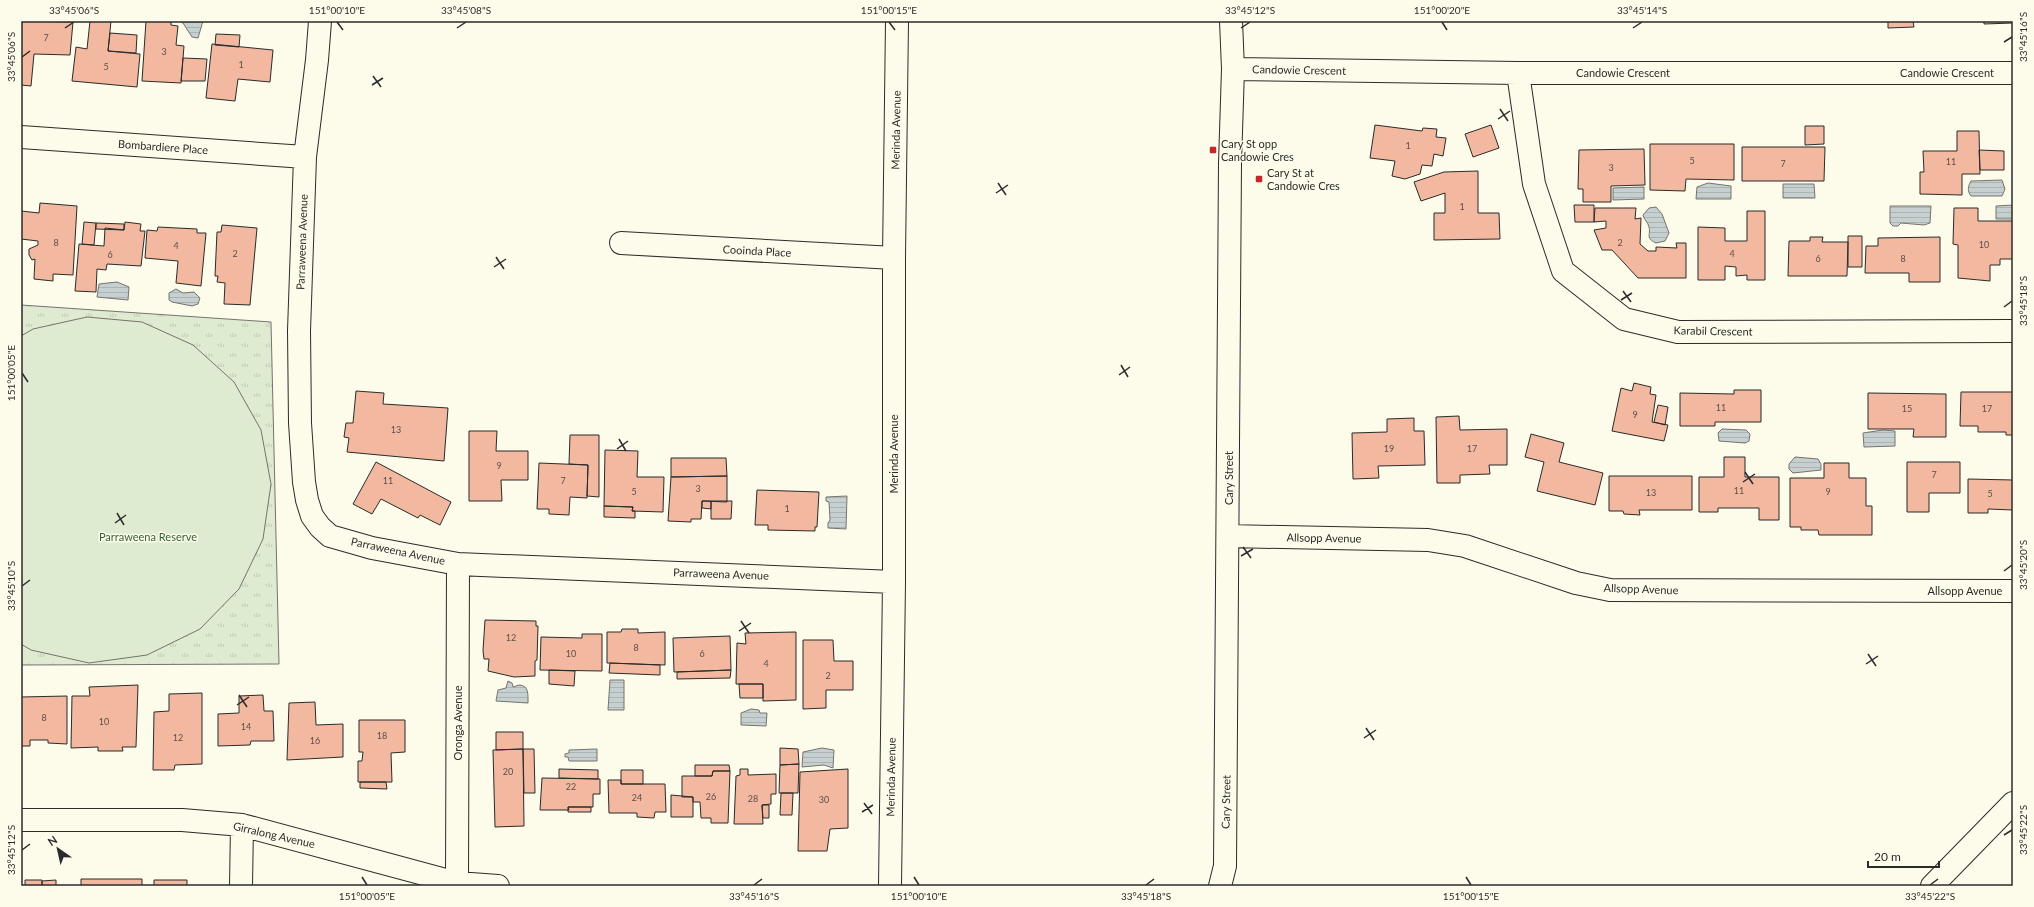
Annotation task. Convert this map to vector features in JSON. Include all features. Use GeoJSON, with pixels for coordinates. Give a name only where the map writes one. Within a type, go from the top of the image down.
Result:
{"type":"FeatureCollection","features":[{"type":"Feature","properties":{"kind":"street","name":"Parraweena Avenue"},"geometry":{"type":"LineString","coordinates":[[320,21],[317,60],[305,157],[298,331],[300,423],[306,500],[312,516],[320,527],[330,536],[372,548],[458,564],[894,582]]}},
{"type":"Feature","properties":{"kind":"street","name":"Merinda Avenue"},"geometry":{"type":"LineString","coordinates":[[890,886],[894,582],[894,258],[897,21]]}},
{"type":"Feature","properties":{"kind":"street","name":"Cary Street"},"geometry":{"type":"LineString","coordinates":[[1220,886],[1225,866],[1230,163],[1233,69],[1231,21]]}},
{"type":"Feature","properties":{"kind":"street","name":"Candowie Crescent"},"geometry":{"type":"LineString","coordinates":[[1233,69],[1518,73],[2013,73]]}},
{"type":"Feature","properties":{"kind":"street","name":"Karabil Crescent"},"geometry":{"type":"LineString","coordinates":[[1518,73],[1534,184],[1563,271],[1624,319],[1678,332],[2013,331]]}},
{"type":"Feature","properties":{"kind":"street","name":"Bombardiere Place"},"geometry":{"type":"LineString","coordinates":[[21,137],[305,157]]}},
{"type":"Feature","properties":{"kind":"street","name":"Cooinda Place"},"geometry":{"type":"LineString","coordinates":[[621,243],[894,258]]}},
{"type":"Feature","properties":{"kind":"street","name":"Allsopp Avenue"},"geometry":{"type":"LineString","coordinates":[[1228,536],[1428,540],[1465,546],[1576,583],[1610,590],[2013,591]]}},
{"type":"Feature","properties":{"kind":"street","name":"Oronga Avenue"},"geometry":{"type":"LineString","coordinates":[[457,883],[458,564]]}},
{"type":"Feature","properties":{"kind":"street"},"geometry":{"type":"LineString","coordinates":[[1932,886],[2013,803]]}},
{"type":"Feature","properties":{"kind":"street","name":"Girralong Avenue"},"geometry":{"type":"LineString","coordinates":[[21,820],[182,820],[242,825],[457,883],[498,886]]}},
{"type":"Feature","properties":{"kind":"street"},"geometry":{"type":"LineString","coordinates":[[241,886],[242,825]]}},
{"type":"Feature","properties":{"kind":"green space","name":"Parraweena Reserve"},"geometry":{"type":"Polygon","coordinates":[[[21,305],[271,322],[279,664],[21,665],[21,305]]]}},
{"type":"Feature","properties":{"kind":"green space","name":"Parraweena Reserve"},"geometry":{"type":"Polygon","coordinates":[[[87,317],[142,322],[193,345],[234,382],[261,430],[271,484],[263,539],[239,589],[200,629],[147,655],[89,663],[31,650],[21,644],[21,336],[33,329],[87,317]]]}},
{"type":"Feature","properties":{"kind":"shaded area"},"geometry":{"type":"Polygon","coordinates":[[[179,21],[203,21],[198,38],[192,37],[183,23],[179,21]]]}},
{"type":"Feature","properties":{"kind":"shaded area"},"geometry":{"type":"Polygon","coordinates":[[[2002,180],[2005,189],[2002,196],[1971,196],[1968,190],[1971,181],[2002,180]]]}},
{"type":"Feature","properties":{"kind":"shaded area"},"geometry":{"type":"Polygon","coordinates":[[[1708,183],[1731,186],[1731,199],[1696,199],[1697,187],[1708,183]]]}},
{"type":"Feature","properties":{"kind":"shaded area"},"geometry":{"type":"Polygon","coordinates":[[[1783,184],[1814,184],[1815,198],[1783,198],[1783,184]]]}},
{"type":"Feature","properties":{"kind":"shaded area"},"geometry":{"type":"Polygon","coordinates":[[[1644,187],[1644,199],[1613,200],[1613,188],[1644,187]]]}},
{"type":"Feature","properties":{"kind":"shaded area"},"geometry":{"type":"Polygon","coordinates":[[[2013,205],[2013,219],[1996,219],[1996,206],[2013,205]]]}},
{"type":"Feature","properties":{"kind":"shaded area"},"geometry":{"type":"Polygon","coordinates":[[[1890,206],[1931,206],[1930,223],[1924,225],[1901,223],[1898,226],[1893,226],[1890,223],[1890,206]]]}},
{"type":"Feature","properties":{"kind":"shaded area"},"geometry":{"type":"Polygon","coordinates":[[[1656,207],[1662,214],[1669,233],[1665,241],[1656,243],[1649,238],[1649,227],[1643,215],[1649,208],[1656,207]]]}},
{"type":"Feature","properties":{"kind":"shaded area"},"geometry":{"type":"Polygon","coordinates":[[[117,282],[129,287],[128,300],[97,297],[99,284],[117,282]]]}},
{"type":"Feature","properties":{"kind":"shaded area"},"geometry":{"type":"Polygon","coordinates":[[[176,289],[183,293],[194,292],[200,298],[198,304],[192,306],[169,300],[169,293],[176,289]]]}},
{"type":"Feature","properties":{"kind":"shaded area"},"geometry":{"type":"Polygon","coordinates":[[[1722,429],[1746,430],[1750,434],[1749,441],[1745,443],[1719,441],[1718,433],[1722,429]]]}},
{"type":"Feature","properties":{"kind":"shaded area"},"geometry":{"type":"Polygon","coordinates":[[[1883,430],[1895,431],[1895,446],[1864,447],[1863,433],[1883,430]]]}},
{"type":"Feature","properties":{"kind":"shaded area"},"geometry":{"type":"Polygon","coordinates":[[[1795,457],[1818,459],[1821,464],[1821,470],[1793,473],[1789,469],[1789,464],[1795,457]]]}},
{"type":"Feature","properties":{"kind":"shaded area"},"geometry":{"type":"Polygon","coordinates":[[[847,496],[846,529],[828,528],[828,523],[830,520],[829,502],[826,501],[826,497],[847,496]]]}},
{"type":"Feature","properties":{"kind":"shaded area"},"geometry":{"type":"Polygon","coordinates":[[[610,680],[624,680],[624,710],[608,710],[610,680]]]}},
{"type":"Feature","properties":{"kind":"shaded area"},"geometry":{"type":"Polygon","coordinates":[[[508,681],[512,683],[513,687],[522,685],[525,687],[527,691],[528,703],[496,701],[498,690],[506,688],[508,681]]]}},
{"type":"Feature","properties":{"kind":"shaded area"},"geometry":{"type":"Polygon","coordinates":[[[751,709],[759,710],[760,713],[767,713],[766,726],[741,725],[741,713],[751,709]]]}},
{"type":"Feature","properties":{"kind":"shaded area"},"geometry":{"type":"Polygon","coordinates":[[[822,748],[834,750],[833,768],[824,765],[802,767],[803,752],[822,748]]]}},
{"type":"Feature","properties":{"kind":"shaded area"},"geometry":{"type":"Polygon","coordinates":[[[597,749],[597,761],[569,761],[568,757],[565,757],[565,754],[569,753],[569,750],[597,749]]]}},
{"type":"Feature","properties":{"kind":"building"},"geometry":{"type":"Polygon","coordinates":[[[21,21],[73,22],[70,55],[34,54],[31,86],[21,85],[21,21]]]}},
{"type":"Feature","properties":{"kind":"building"},"geometry":{"type":"Polygon","coordinates":[[[90,21],[111,21],[108,51],[140,54],[137,87],[72,81],[76,47],[87,49],[90,21]]]}},
{"type":"Feature","properties":{"kind":"building"},"geometry":{"type":"Polygon","coordinates":[[[146,21],[171,21],[171,25],[178,26],[176,45],[184,46],[181,83],[142,81],[146,21]]]}},
{"type":"Feature","properties":{"kind":"building"},"geometry":{"type":"Polygon","coordinates":[[[1888,21],[1913,21],[1914,27],[1888,28],[1888,21]]]}},
{"type":"Feature","properties":{"kind":"building"},"geometry":{"type":"Polygon","coordinates":[[[1984,21],[2013,21],[2013,23],[1984,24],[1984,21]]]}},
{"type":"Feature","properties":{"kind":"building"},"geometry":{"type":"Polygon","coordinates":[[[110,33],[137,35],[136,53],[108,51],[110,33]]]}},
{"type":"Feature","properties":{"kind":"building"},"geometry":{"type":"Polygon","coordinates":[[[216,34],[240,35],[239,47],[215,45],[216,34]]]}},
{"type":"Feature","properties":{"kind":"building"},"geometry":{"type":"Polygon","coordinates":[[[212,44],[273,50],[270,82],[238,79],[235,101],[206,98],[212,44]]]}},
{"type":"Feature","properties":{"kind":"building"},"geometry":{"type":"Polygon","coordinates":[[[183,58],[207,59],[205,81],[181,81],[183,58]]]}},
{"type":"Feature","properties":{"kind":"building"},"geometry":{"type":"Polygon","coordinates":[[[1375,125],[1422,131],[1423,128],[1437,129],[1436,137],[1446,138],[1443,156],[1434,154],[1432,166],[1422,165],[1420,174],[1405,179],[1392,176],[1395,161],[1370,158],[1375,125]]]}},
{"type":"Feature","properties":{"kind":"building"},"geometry":{"type":"Polygon","coordinates":[[[1491,125],[1499,148],[1473,157],[1465,134],[1491,125]]]}},
{"type":"Feature","properties":{"kind":"building"},"geometry":{"type":"Polygon","coordinates":[[[1805,126],[1824,126],[1824,144],[1805,145],[1805,126]]]}},
{"type":"Feature","properties":{"kind":"building"},"geometry":{"type":"Polygon","coordinates":[[[1957,131],[1979,131],[1980,174],[1962,174],[1962,195],[1920,194],[1920,172],[1924,172],[1923,151],[1957,151],[1957,131]]]}},
{"type":"Feature","properties":{"kind":"building"},"geometry":{"type":"Polygon","coordinates":[[[1650,144],[1734,144],[1734,180],[1686,179],[1685,191],[1650,190],[1650,144]]]}},
{"type":"Feature","properties":{"kind":"building"},"geometry":{"type":"Polygon","coordinates":[[[1742,147],[1825,147],[1824,181],[1742,181],[1742,147]]]}},
{"type":"Feature","properties":{"kind":"building"},"geometry":{"type":"Polygon","coordinates":[[[1644,149],[1645,185],[1611,186],[1611,202],[1583,202],[1583,189],[1578,189],[1579,150],[1644,149]]]}},
{"type":"Feature","properties":{"kind":"building"},"geometry":{"type":"Polygon","coordinates":[[[1979,150],[2004,151],[2004,170],[1980,170],[1979,150]]]}},
{"type":"Feature","properties":{"kind":"building"},"geometry":{"type":"Polygon","coordinates":[[[1478,171],[1478,213],[1499,213],[1500,239],[1434,240],[1434,213],[1445,213],[1445,193],[1421,201],[1414,182],[1444,172],[1478,171]]]}},
{"type":"Feature","properties":{"kind":"building"},"geometry":{"type":"Polygon","coordinates":[[[40,203],[77,206],[73,275],[53,274],[53,281],[34,279],[35,259],[32,260],[29,255],[29,249],[38,245],[38,241],[21,239],[21,211],[39,213],[40,203]]]}},
{"type":"Feature","properties":{"kind":"building"},"geometry":{"type":"Polygon","coordinates":[[[1574,205],[1594,205],[1594,222],[1575,222],[1574,205]]]}},
{"type":"Feature","properties":{"kind":"building"},"geometry":{"type":"Polygon","coordinates":[[[1595,208],[1636,208],[1635,219],[1641,218],[1640,244],[1648,251],[1656,251],[1656,247],[1677,248],[1676,243],[1686,243],[1686,278],[1638,278],[1612,250],[1602,250],[1594,230],[1606,228],[1606,221],[1594,222],[1595,208]]]}},
{"type":"Feature","properties":{"kind":"building"},"geometry":{"type":"Polygon","coordinates":[[[1954,208],[1978,208],[1978,221],[2013,221],[2013,259],[2000,259],[2000,265],[1990,265],[1990,281],[1958,278],[1958,245],[1953,244],[1954,208]]]}},
{"type":"Feature","properties":{"kind":"building"},"geometry":{"type":"Polygon","coordinates":[[[1747,211],[1765,211],[1765,280],[1747,280],[1747,275],[1736,276],[1736,267],[1725,266],[1725,280],[1698,280],[1698,227],[1725,228],[1725,241],[1747,241],[1747,211]]]}},
{"type":"Feature","properties":{"kind":"building"},"geometry":{"type":"Polygon","coordinates":[[[84,222],[96,223],[94,245],[82,244],[84,222]]]}},
{"type":"Feature","properties":{"kind":"building"},"geometry":{"type":"Polygon","coordinates":[[[125,222],[141,224],[140,231],[145,231],[141,266],[107,264],[106,270],[97,269],[96,292],[75,291],[79,244],[104,246],[105,228],[124,230],[125,222]]]}},
{"type":"Feature","properties":{"kind":"building"},"geometry":{"type":"Polygon","coordinates":[[[96,223],[124,224],[124,230],[96,229],[96,223]]]}},
{"type":"Feature","properties":{"kind":"building"},"geometry":{"type":"Polygon","coordinates":[[[222,225],[257,228],[250,305],[224,304],[225,283],[217,282],[218,276],[215,276],[217,232],[221,232],[222,225]]]}},
{"type":"Feature","properties":{"kind":"building"},"geometry":{"type":"Polygon","coordinates":[[[158,227],[197,229],[197,233],[206,233],[201,286],[176,283],[178,261],[145,258],[147,230],[157,231],[158,227]]]}},
{"type":"Feature","properties":{"kind":"building"},"geometry":{"type":"Polygon","coordinates":[[[1848,236],[1862,236],[1862,267],[1848,267],[1848,236]]]}},
{"type":"Feature","properties":{"kind":"building"},"geometry":{"type":"Polygon","coordinates":[[[1810,237],[1823,237],[1822,242],[1848,242],[1847,276],[1788,276],[1789,241],[1810,241],[1810,237]]]}},
{"type":"Feature","properties":{"kind":"building"},"geometry":{"type":"Polygon","coordinates":[[[1940,237],[1940,282],[1909,282],[1909,273],[1865,273],[1866,246],[1878,246],[1878,238],[1940,237]]]}},
{"type":"Feature","properties":{"kind":"building"},"geometry":{"type":"Polygon","coordinates":[[[1634,383],[1651,387],[1650,394],[1656,395],[1652,422],[1668,425],[1664,441],[1612,431],[1621,388],[1632,391],[1634,383]]]}},
{"type":"Feature","properties":{"kind":"building"},"geometry":{"type":"Polygon","coordinates":[[[1734,390],[1761,390],[1761,422],[1715,422],[1715,426],[1680,426],[1680,393],[1734,394],[1734,390]]]}},
{"type":"Feature","properties":{"kind":"building"},"geometry":{"type":"Polygon","coordinates":[[[356,391],[384,393],[383,404],[448,408],[444,461],[347,452],[349,438],[344,437],[346,423],[353,423],[356,391]]]}},
{"type":"Feature","properties":{"kind":"building"},"geometry":{"type":"Polygon","coordinates":[[[1961,392],[2013,392],[2013,435],[2006,435],[2006,432],[1978,432],[1978,426],[1960,426],[1961,392]]]}},
{"type":"Feature","properties":{"kind":"building"},"geometry":{"type":"Polygon","coordinates":[[[1868,393],[1946,394],[1946,437],[1913,437],[1914,429],[1868,429],[1868,393]]]}},
{"type":"Feature","properties":{"kind":"building"},"geometry":{"type":"Polygon","coordinates":[[[1658,405],[1668,407],[1665,425],[1654,422],[1658,405]]]}},
{"type":"Feature","properties":{"kind":"building"},"geometry":{"type":"Polygon","coordinates":[[[1459,416],[1460,430],[1507,429],[1507,465],[1489,465],[1490,474],[1460,475],[1460,483],[1437,483],[1436,417],[1459,416]]]}},
{"type":"Feature","properties":{"kind":"building"},"geometry":{"type":"Polygon","coordinates":[[[1414,418],[1414,431],[1424,431],[1425,465],[1378,466],[1379,478],[1353,479],[1352,433],[1387,432],[1387,419],[1414,418]]]}},
{"type":"Feature","properties":{"kind":"building"},"geometry":{"type":"Polygon","coordinates":[[[469,431],[497,431],[496,451],[528,451],[528,480],[501,480],[502,501],[469,501],[469,431]]]}},
{"type":"Feature","properties":{"kind":"building"},"geometry":{"type":"Polygon","coordinates":[[[1531,434],[1564,443],[1559,462],[1603,473],[1595,505],[1537,491],[1544,462],[1525,457],[1531,434]]]}},
{"type":"Feature","properties":{"kind":"building"},"geometry":{"type":"Polygon","coordinates":[[[570,435],[599,435],[599,497],[587,496],[588,465],[569,464],[570,435]]]}},
{"type":"Feature","properties":{"kind":"building"},"geometry":{"type":"Polygon","coordinates":[[[605,450],[638,451],[637,477],[664,477],[663,512],[632,511],[633,507],[604,506],[605,450]]]}},
{"type":"Feature","properties":{"kind":"building"},"geometry":{"type":"Polygon","coordinates":[[[1724,457],[1745,457],[1745,477],[1779,477],[1779,520],[1759,520],[1759,508],[1718,508],[1718,512],[1699,512],[1699,477],[1724,477],[1724,457]]]}},
{"type":"Feature","properties":{"kind":"building"},"geometry":{"type":"Polygon","coordinates":[[[671,458],[726,458],[727,476],[671,477],[671,458]]]}},
{"type":"Feature","properties":{"kind":"building"},"geometry":{"type":"Polygon","coordinates":[[[376,462],[451,502],[440,525],[420,515],[418,518],[381,499],[372,514],[353,504],[376,462]]]}},
{"type":"Feature","properties":{"kind":"building"},"geometry":{"type":"Polygon","coordinates":[[[1907,462],[1960,462],[1960,493],[1929,493],[1929,512],[1907,512],[1907,462]]]}},
{"type":"Feature","properties":{"kind":"building"},"geometry":{"type":"Polygon","coordinates":[[[539,463],[588,465],[587,498],[570,497],[569,515],[549,514],[549,509],[537,509],[539,463]]]}},
{"type":"Feature","properties":{"kind":"building"},"geometry":{"type":"Polygon","coordinates":[[[1824,463],[1849,463],[1849,478],[1866,478],[1866,506],[1872,506],[1872,535],[1819,535],[1818,530],[1801,530],[1801,527],[1790,527],[1790,478],[1824,478],[1824,463]]]}},
{"type":"Feature","properties":{"kind":"building"},"geometry":{"type":"Polygon","coordinates":[[[727,476],[727,502],[702,501],[701,519],[691,519],[691,522],[668,521],[671,477],[727,476]]]}},
{"type":"Feature","properties":{"kind":"building"},"geometry":{"type":"Polygon","coordinates":[[[1609,476],[1692,476],[1692,510],[1639,510],[1640,515],[1624,514],[1623,511],[1609,511],[1609,476]]]}},
{"type":"Feature","properties":{"kind":"building"},"geometry":{"type":"Polygon","coordinates":[[[1968,479],[2013,480],[2013,510],[1988,509],[1988,513],[1968,513],[1968,479]]]}},
{"type":"Feature","properties":{"kind":"building"},"geometry":{"type":"Polygon","coordinates":[[[757,490],[819,492],[817,527],[815,527],[815,531],[768,530],[768,525],[755,525],[757,490]]]}},
{"type":"Feature","properties":{"kind":"building"},"geometry":{"type":"Polygon","coordinates":[[[702,501],[711,501],[711,509],[702,508],[702,501]]]}},
{"type":"Feature","properties":{"kind":"building"},"geometry":{"type":"Polygon","coordinates":[[[711,501],[732,501],[731,519],[711,519],[711,501]]]}},
{"type":"Feature","properties":{"kind":"building"},"geometry":{"type":"Polygon","coordinates":[[[604,506],[633,507],[632,511],[635,511],[635,518],[604,517],[604,506]]]}},
{"type":"Feature","properties":{"kind":"building"},"geometry":{"type":"Polygon","coordinates":[[[485,620],[536,621],[536,626],[538,626],[535,676],[514,677],[488,671],[489,659],[484,659],[483,651],[485,620]]]}},
{"type":"Feature","properties":{"kind":"building"},"geometry":{"type":"Polygon","coordinates":[[[622,629],[638,629],[638,633],[665,632],[665,665],[607,663],[607,632],[621,632],[622,629]]]}},
{"type":"Feature","properties":{"kind":"building"},"geometry":{"type":"Polygon","coordinates":[[[796,632],[796,700],[763,701],[763,684],[736,684],[737,643],[746,644],[745,633],[796,632]]]}},
{"type":"Feature","properties":{"kind":"building"},"geometry":{"type":"Polygon","coordinates":[[[582,634],[602,634],[602,671],[540,670],[541,637],[582,638],[582,634]]]}},
{"type":"Feature","properties":{"kind":"building"},"geometry":{"type":"Polygon","coordinates":[[[730,636],[731,670],[674,672],[673,638],[730,636]]]}},
{"type":"Feature","properties":{"kind":"building"},"geometry":{"type":"Polygon","coordinates":[[[803,640],[833,640],[834,661],[853,661],[853,690],[826,690],[826,708],[803,709],[803,640]]]}},
{"type":"Feature","properties":{"kind":"building"},"geometry":{"type":"Polygon","coordinates":[[[610,663],[660,665],[660,675],[609,673],[610,663]]]}},
{"type":"Feature","properties":{"kind":"building"},"geometry":{"type":"Polygon","coordinates":[[[549,670],[575,671],[574,686],[549,684],[549,670]]]}},
{"type":"Feature","properties":{"kind":"building"},"geometry":{"type":"Polygon","coordinates":[[[731,670],[730,678],[677,679],[677,672],[731,670]]]}},
{"type":"Feature","properties":{"kind":"building"},"geometry":{"type":"Polygon","coordinates":[[[739,684],[763,684],[763,698],[740,698],[739,684]]]}},
{"type":"Feature","properties":{"kind":"building"},"geometry":{"type":"Polygon","coordinates":[[[138,685],[136,747],[122,747],[123,751],[98,751],[98,747],[71,748],[72,696],[90,696],[89,687],[138,685]]]}},
{"type":"Feature","properties":{"kind":"building"},"geometry":{"type":"Polygon","coordinates":[[[202,693],[202,764],[175,765],[174,770],[153,770],[154,712],[169,711],[169,694],[202,693]]]}},
{"type":"Feature","properties":{"kind":"building"},"geometry":{"type":"Polygon","coordinates":[[[263,695],[264,711],[273,711],[274,741],[251,741],[250,745],[218,746],[218,714],[239,713],[239,696],[263,695]]]}},
{"type":"Feature","properties":{"kind":"building"},"geometry":{"type":"Polygon","coordinates":[[[67,696],[67,744],[48,743],[48,740],[30,740],[30,746],[21,746],[21,697],[67,696]]]}},
{"type":"Feature","properties":{"kind":"building"},"geometry":{"type":"Polygon","coordinates":[[[315,702],[316,725],[343,724],[343,757],[287,760],[289,703],[315,702]]]}},
{"type":"Feature","properties":{"kind":"building"},"geometry":{"type":"Polygon","coordinates":[[[359,720],[405,720],[405,752],[391,753],[392,782],[358,782],[358,761],[362,761],[363,752],[359,752],[359,720]]]}},
{"type":"Feature","properties":{"kind":"building"},"geometry":{"type":"Polygon","coordinates":[[[496,732],[523,732],[523,749],[496,750],[496,732]]]}},
{"type":"Feature","properties":{"kind":"building"},"geometry":{"type":"Polygon","coordinates":[[[780,748],[798,749],[799,764],[780,765],[780,748]]]}},
{"type":"Feature","properties":{"kind":"building"},"geometry":{"type":"Polygon","coordinates":[[[523,749],[534,749],[535,793],[524,793],[523,749]]]}},
{"type":"Feature","properties":{"kind":"building"},"geometry":{"type":"Polygon","coordinates":[[[523,749],[524,826],[495,827],[493,750],[523,749]]]}},
{"type":"Feature","properties":{"kind":"building"},"geometry":{"type":"Polygon","coordinates":[[[799,764],[798,793],[779,793],[780,765],[799,764]]]}},
{"type":"Feature","properties":{"kind":"building"},"geometry":{"type":"Polygon","coordinates":[[[695,765],[729,765],[730,771],[713,771],[712,776],[695,776],[695,765]]]}},
{"type":"Feature","properties":{"kind":"building"},"geometry":{"type":"Polygon","coordinates":[[[559,769],[598,770],[598,779],[559,778],[559,769]]]}},
{"type":"Feature","properties":{"kind":"building"},"geometry":{"type":"Polygon","coordinates":[[[740,769],[748,769],[748,775],[776,774],[776,794],[771,794],[771,804],[762,805],[763,824],[734,824],[736,776],[740,775],[740,769]]]}},
{"type":"Feature","properties":{"kind":"building"},"geometry":{"type":"Polygon","coordinates":[[[848,769],[848,828],[830,829],[827,851],[798,851],[800,772],[848,769]]]}},
{"type":"Feature","properties":{"kind":"building"},"geometry":{"type":"Polygon","coordinates":[[[621,770],[643,770],[643,784],[621,784],[621,770]]]}},
{"type":"Feature","properties":{"kind":"building"},"geometry":{"type":"Polygon","coordinates":[[[713,771],[730,771],[728,823],[711,823],[711,818],[701,818],[700,802],[693,802],[693,797],[682,797],[682,776],[712,776],[713,771]]]}},
{"type":"Feature","properties":{"kind":"building"},"geometry":{"type":"Polygon","coordinates":[[[542,778],[600,779],[600,794],[593,794],[593,807],[568,807],[569,810],[540,810],[542,778]]]}},
{"type":"Feature","properties":{"kind":"building"},"geometry":{"type":"Polygon","coordinates":[[[608,780],[621,780],[621,784],[665,784],[666,812],[655,812],[654,818],[637,817],[637,813],[609,813],[608,780]]]}},
{"type":"Feature","properties":{"kind":"building"},"geometry":{"type":"Polygon","coordinates":[[[360,782],[386,782],[387,789],[360,788],[360,782]]]}},
{"type":"Feature","properties":{"kind":"building"},"geometry":{"type":"Polygon","coordinates":[[[781,793],[793,793],[792,815],[780,815],[781,793]]]}},
{"type":"Feature","properties":{"kind":"building"},"geometry":{"type":"Polygon","coordinates":[[[671,795],[693,797],[693,817],[671,817],[671,795]]]}},
{"type":"Feature","properties":{"kind":"building"},"geometry":{"type":"Polygon","coordinates":[[[762,805],[769,805],[769,818],[763,818],[762,805]]]}},
{"type":"Feature","properties":{"kind":"building"},"geometry":{"type":"Polygon","coordinates":[[[568,807],[591,807],[591,812],[568,812],[568,807]]]}},
{"type":"Feature","properties":{"kind":"building"},"geometry":{"type":"Polygon","coordinates":[[[81,879],[142,879],[142,886],[81,886],[81,879]]]}},
{"type":"Feature","properties":{"kind":"building"},"geometry":{"type":"Polygon","coordinates":[[[25,880],[42,880],[42,886],[25,886],[25,880]]]}},
{"type":"Feature","properties":{"kind":"building"},"geometry":{"type":"Polygon","coordinates":[[[56,880],[56,886],[42,886],[42,881],[56,880]]]}},
{"type":"Feature","properties":{"kind":"building"},"geometry":{"type":"Polygon","coordinates":[[[154,880],[187,880],[187,886],[154,886],[154,880]]]}},
{"type":"Feature","properties":{"kind":"place","name":"Cary St opp Candowie Cres"},"geometry":{"type":"Point","coordinates":[1213,150]}},
{"type":"Feature","properties":{"kind":"place","name":"Cary St at Candowie Cres"},"geometry":{"type":"Point","coordinates":[1259,179]}}]}
